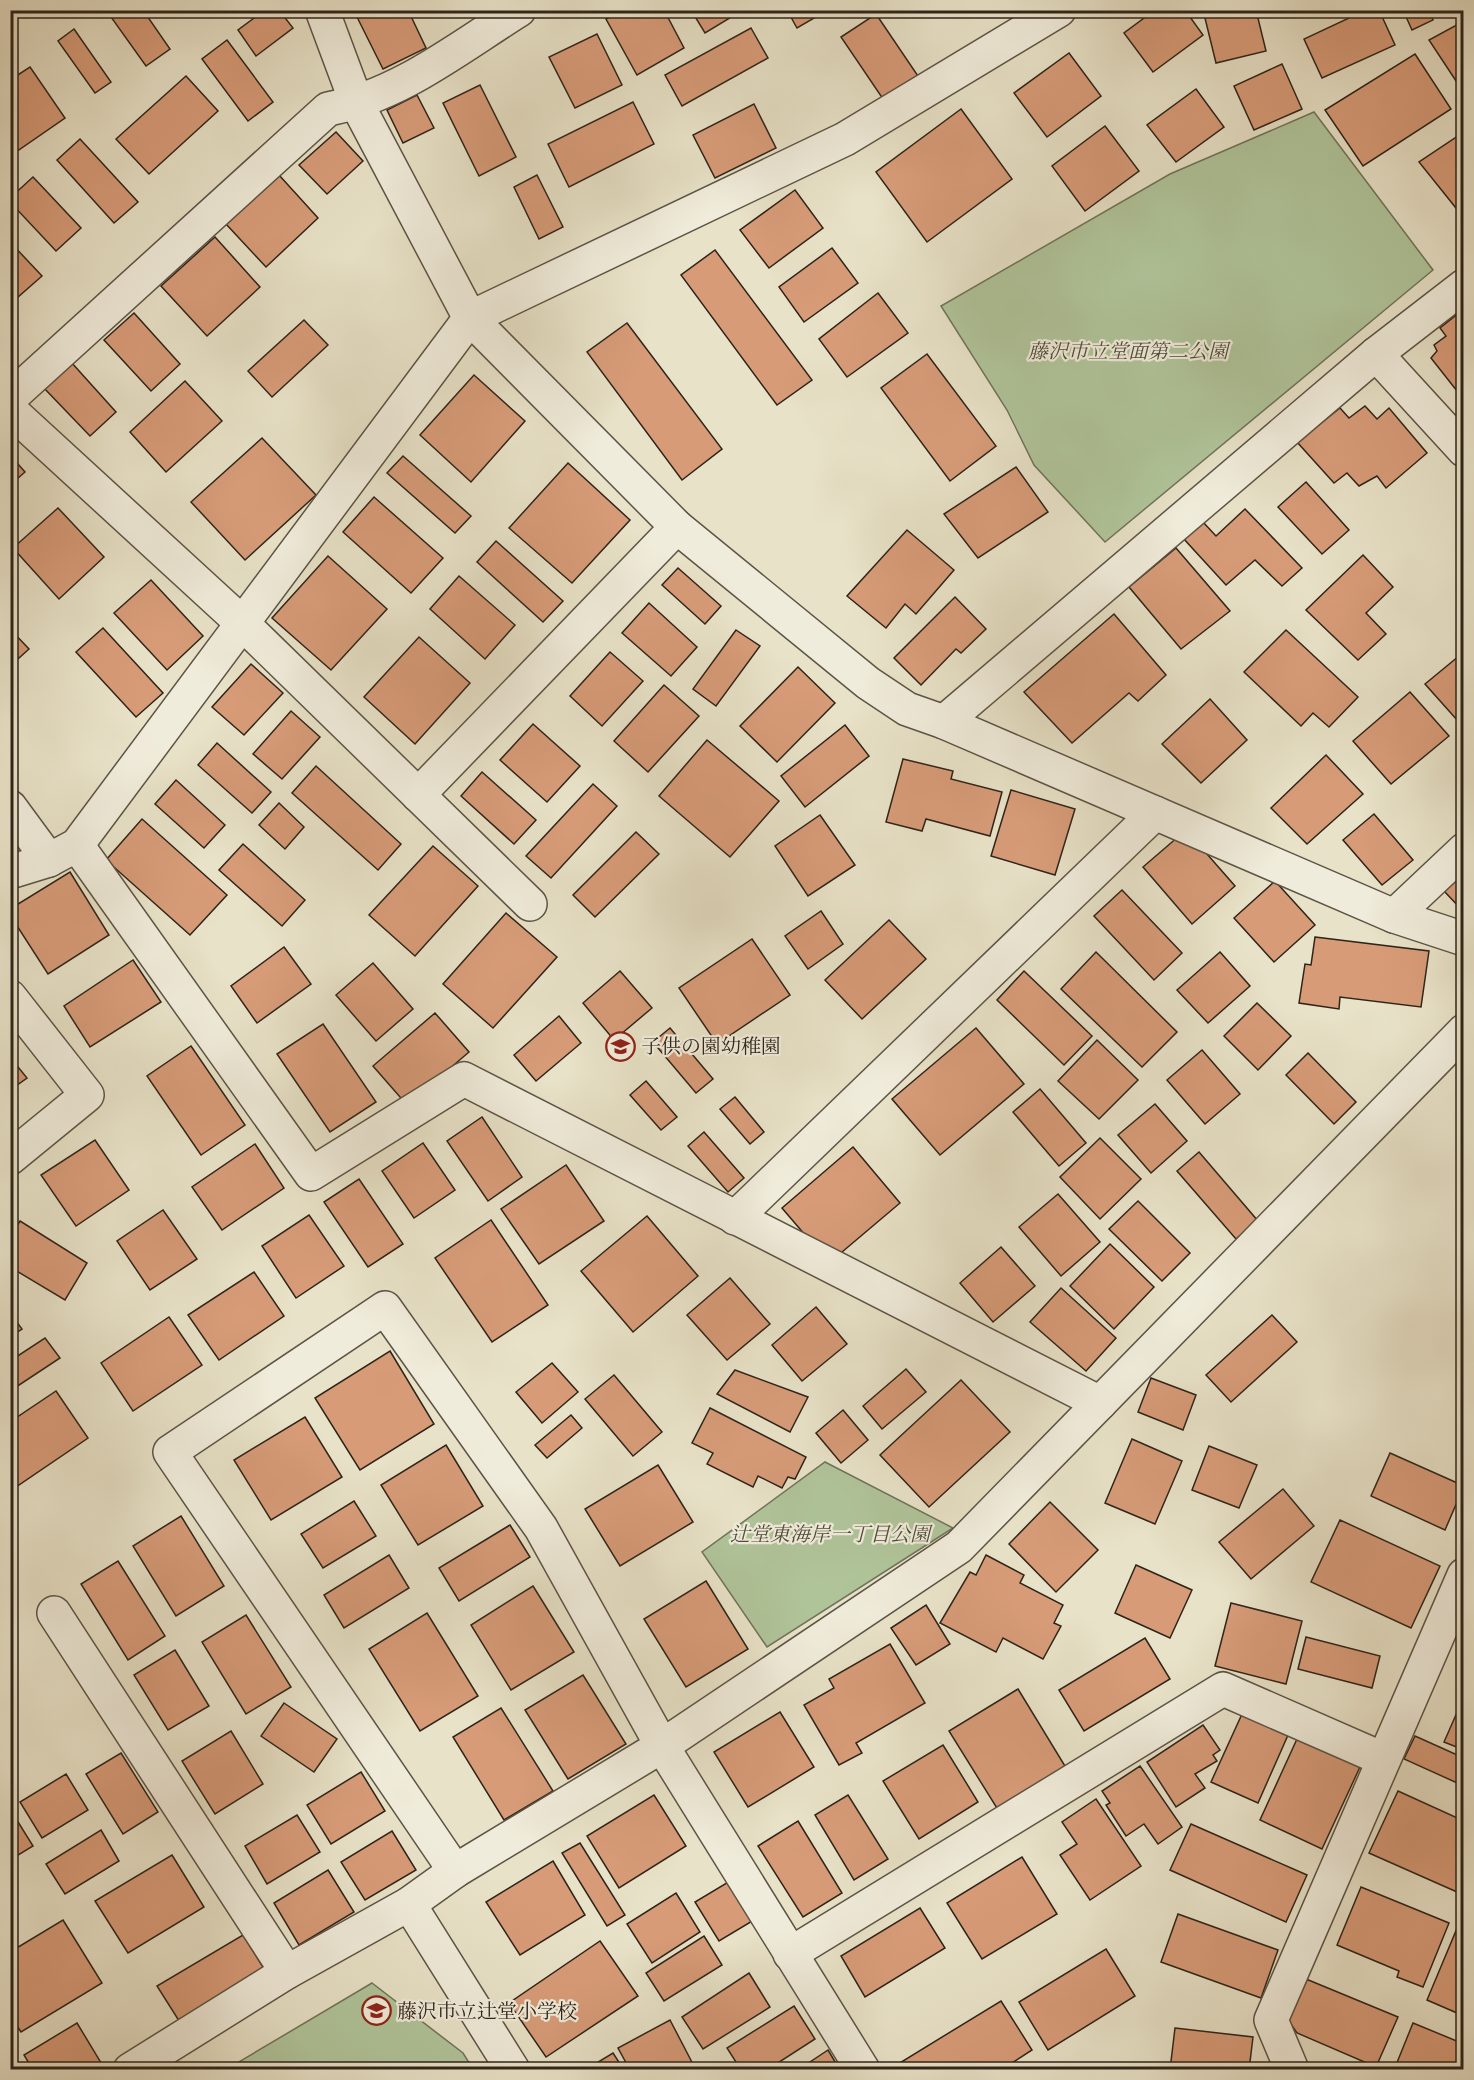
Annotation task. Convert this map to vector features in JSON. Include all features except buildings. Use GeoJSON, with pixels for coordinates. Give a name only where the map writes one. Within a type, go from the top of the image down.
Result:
{"type":"FeatureCollection","features":[{"type":"Feature","properties":{"kind":"street"},"geometry":{"type":"LineString","coordinates":[[322,10],[357,104],[470,318],[677,527],[868,683],[907,709],[944,722],[1394,916],[1464,939]]}},
{"type":"Feature","properties":{"kind":"street"},"geometry":{"type":"LineString","coordinates":[[10,399],[328,109],[357,104],[387,92],[519,10]]}},
{"type":"Feature","properties":{"kind":"street"},"geometry":{"type":"LineString","coordinates":[[10,872],[49,860],[77,845],[241,622],[470,318],[845,139],[1059,10]]}},
{"type":"Feature","properties":{"kind":"street"},"geometry":{"type":"LineString","coordinates":[[944,722],[1376,354],[1464,286]]}},
{"type":"Feature","properties":{"kind":"street"},"geometry":{"type":"LineString","coordinates":[[1376,354],[1464,450]]}},
{"type":"Feature","properties":{"kind":"street"},"geometry":{"type":"LineString","coordinates":[[10,410],[241,622],[530,904]]}},
{"type":"Feature","properties":{"kind":"street"},"geometry":{"type":"LineString","coordinates":[[418,795],[677,527]]}},
{"type":"Feature","properties":{"kind":"street"},"geometry":{"type":"LineString","coordinates":[[10,807],[49,860]]}},
{"type":"Feature","properties":{"kind":"street"},"geometry":{"type":"LineString","coordinates":[[735,1218],[1155,813]]}},
{"type":"Feature","properties":{"kind":"street"},"geometry":{"type":"LineString","coordinates":[[77,845],[311,1174],[464,1079],[1100,1404]]}},
{"type":"Feature","properties":{"kind":"street"},"geometry":{"type":"LineString","coordinates":[[1394,916],[1464,850]]}},
{"type":"Feature","properties":{"kind":"street"},"geometry":{"type":"LineString","coordinates":[[10,997],[87,1095],[10,1158]]}},
{"type":"Feature","properties":{"kind":"street"},"geometry":{"type":"LineString","coordinates":[[130,2070],[287,1972],[409,1904],[455,1871],[662,1746],[959,1547],[1464,1031]]}},
{"type":"Feature","properties":{"kind":"street"},"geometry":{"type":"LineString","coordinates":[[455,1871],[170,1452],[385,1308],[541,1528],[662,1746],[863,2070]]}},
{"type":"Feature","properties":{"kind":"street"},"geometry":{"type":"LineString","coordinates":[[1292,2070],[1271,2019],[1464,1575]]}},
{"type":"Feature","properties":{"kind":"street"},"geometry":{"type":"LineString","coordinates":[[54,1613],[287,1972]]}},
{"type":"Feature","properties":{"kind":"street"},"geometry":{"type":"LineString","coordinates":[[790,1954],[1223,1689],[1383,1759]]}},
{"type":"Feature","properties":{"kind":"street"},"geometry":{"type":"LineString","coordinates":[[409,1904],[513,2070]]}},
{"type":"Feature","properties":{"kind":"green space","name":"藤沢市立堂面第二公園"},"geometry":{"type":"Polygon","coordinates":[[[1314,112],[1433,270],[1105,542],[1034,465],[1007,410],[941,306],[1170,174],[1314,112]]]}},
{"type":"Feature","properties":{"kind":"green space","name":"辻堂東海岸一丁目公園"},"geometry":{"type":"Polygon","coordinates":[[[825,1462],[953,1528],[767,1647],[702,1552],[825,1462]]]}},
{"type":"Feature","properties":{"kind":"green space","name":"藤沢市立辻堂小学校"},"geometry":{"type":"Polygon","coordinates":[[[372,1983],[463,2053],[473,2069],[227,2069],[372,1983]]]}},
{"type":"Feature","properties":{"kind":"place","name":"子供の園幼稚園"},"geometry":{"type":"Point","coordinates":[620,1046]}},
{"type":"Feature","properties":{"kind":"place","name":"藤沢市立辻堂小学校"},"geometry":{"type":"Point","coordinates":[376,2011]}}]}
